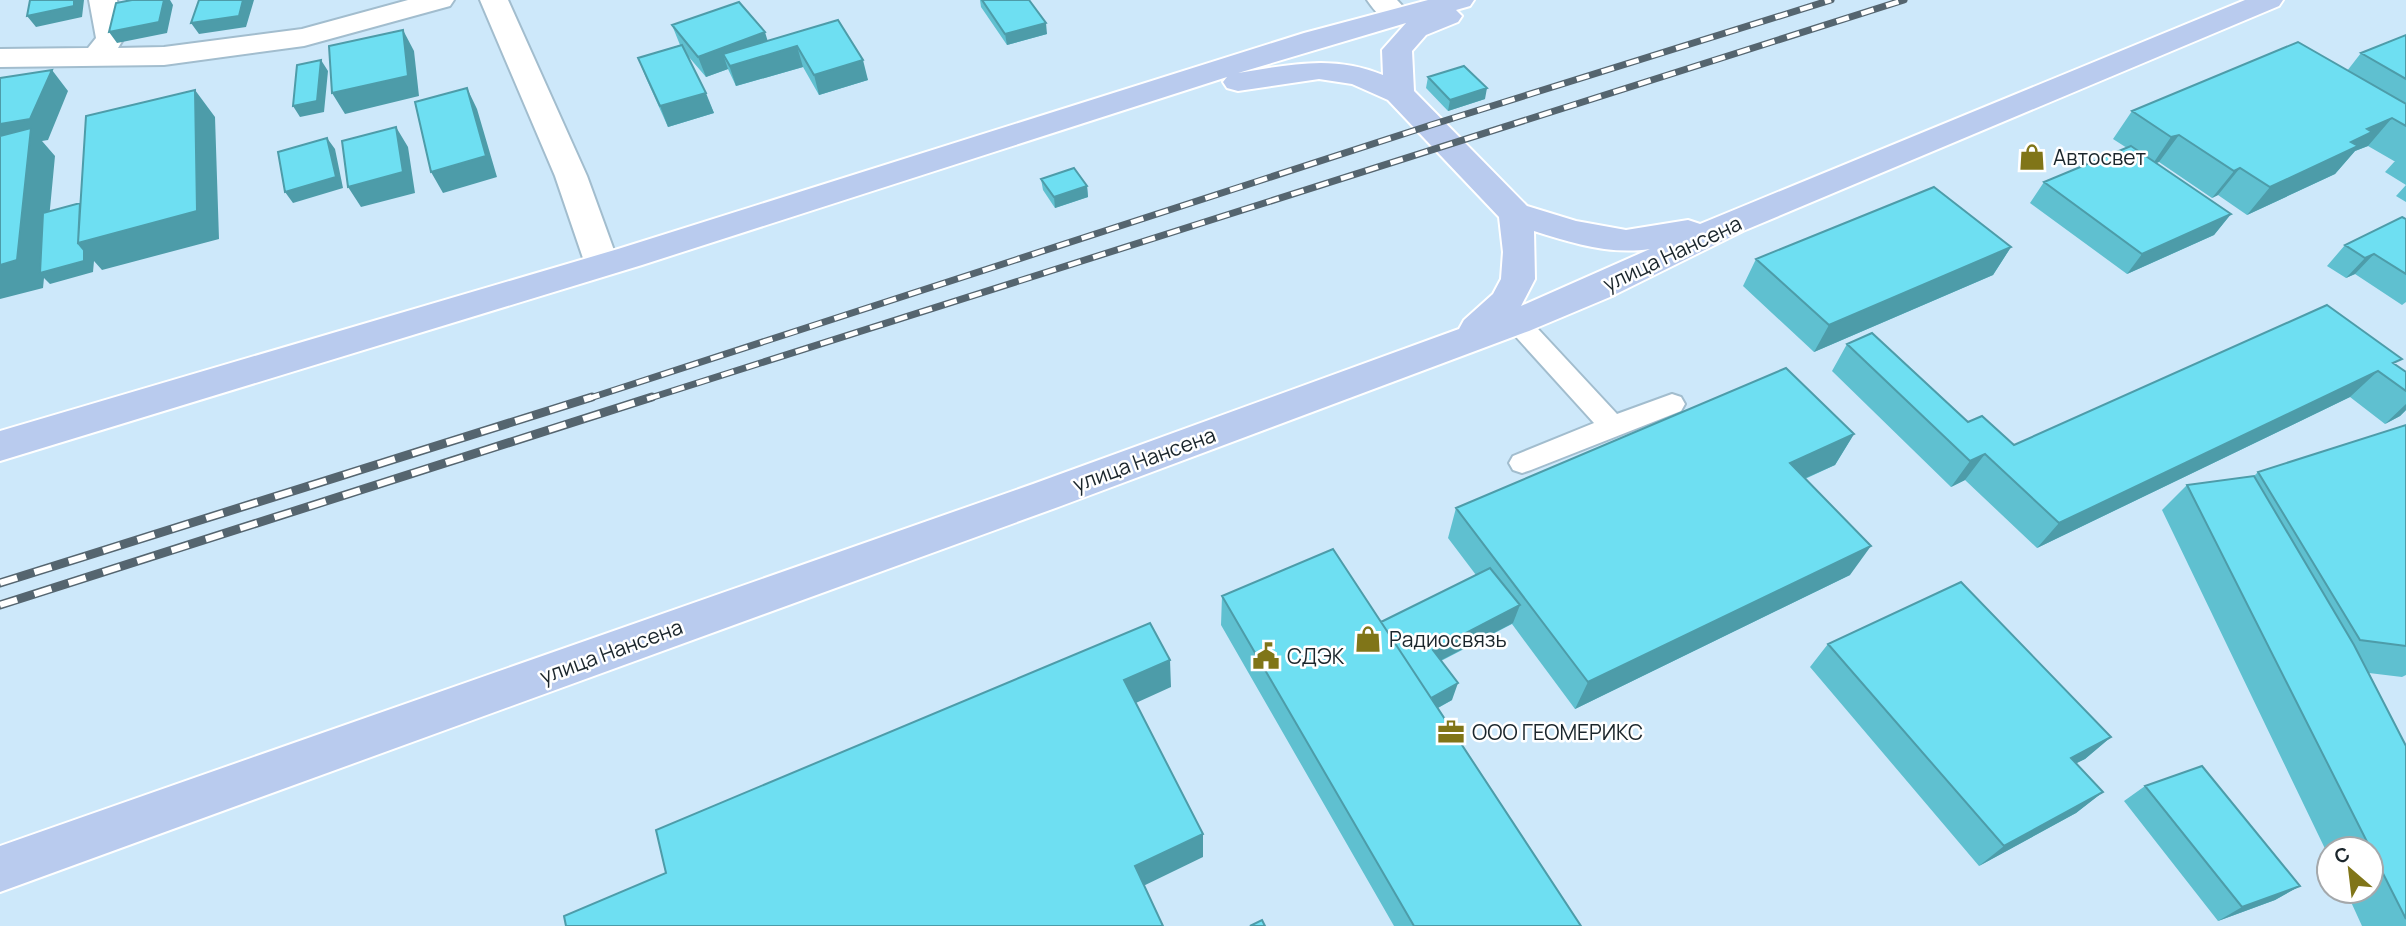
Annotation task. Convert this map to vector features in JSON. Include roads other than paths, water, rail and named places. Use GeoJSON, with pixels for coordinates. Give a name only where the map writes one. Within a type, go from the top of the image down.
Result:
{"type":"FeatureCollection","features":[{"type":"Feature","properties":{"kind":"main road"},"geometry":{"type":"LineString","coordinates":[[0,446],[602,264],[1132,96],[1389,8],[1460,0]]}},
{"type":"Feature","properties":{"kind":"main road"},"geometry":{"type":"LineString","coordinates":[[1399,93],[1397,50],[1416,29],[1486,0]]}},
{"type":"Feature","properties":{"kind":"main road","name":"улица Нансена"},"geometry":{"type":"LineString","coordinates":[[0,869],[1007,509],[1517,322],[1598,288],[1731,223],[2269,0]]}},
{"type":"Feature","properties":{"kind":"main road"},"geometry":{"type":"LineString","coordinates":[[1132,96],[1319,70],[1359,76],[1399,93],[1515,214],[1574,232],[1626,241],[1731,223]]}},
{"type":"Feature","properties":{"kind":"main road"},"geometry":{"type":"LineString","coordinates":[[1462,342],[1516,292],[1522,263],[1515,214]]}},
{"type":"Feature","properties":{"kind":"street"},"geometry":{"type":"LineString","coordinates":[[98,55],[110,38],[103,0]]}},
{"type":"Feature","properties":{"kind":"street"},"geometry":{"type":"LineString","coordinates":[[0,58],[164,56],[304,37],[440,0]]}},
{"type":"Feature","properties":{"kind":"street"},"geometry":{"type":"LineString","coordinates":[[494,0],[571,176],[602,264]]}},
{"type":"Feature","properties":{"kind":"lane"},"geometry":{"type":"LineString","coordinates":[[1517,322],[1612,426]]}},
{"type":"Feature","properties":{"kind":"lane"},"geometry":{"type":"LineString","coordinates":[[1522,463],[1672,404]]}},
{"type":"Feature","properties":{"kind":"railway"},"geometry":{"type":"LineString","coordinates":[[587,399],[1431,125],[1831,0]]}},
{"type":"Feature","properties":{"kind":"railway"},"geometry":{"type":"LineString","coordinates":[[647,399],[1904,0]]}},
{"type":"Feature","properties":{"kind":"railway"},"geometry":{"type":"LineString","coordinates":[[0,583],[592,397]]}},
{"type":"Feature","properties":{"kind":"railway"},"geometry":{"type":"LineString","coordinates":[[0,605],[652,397]]}},
{"type":"Feature","properties":{"kind":"place","name":"Автосвет"},"geometry":{"type":"Point","coordinates":[2032,157]}},
{"type":"Feature","properties":{"kind":"place","name":"Радиосвязь"},"geometry":{"type":"Point","coordinates":[1368,639]}},
{"type":"Feature","properties":{"kind":"place","name":"СДЭК"},"geometry":{"type":"Point","coordinates":[1266,656]}},
{"type":"Feature","properties":{"kind":"place","name":"ООО ГЕОМЕРИКС"},"geometry":{"type":"Point","coordinates":[1451,732]}}]}
